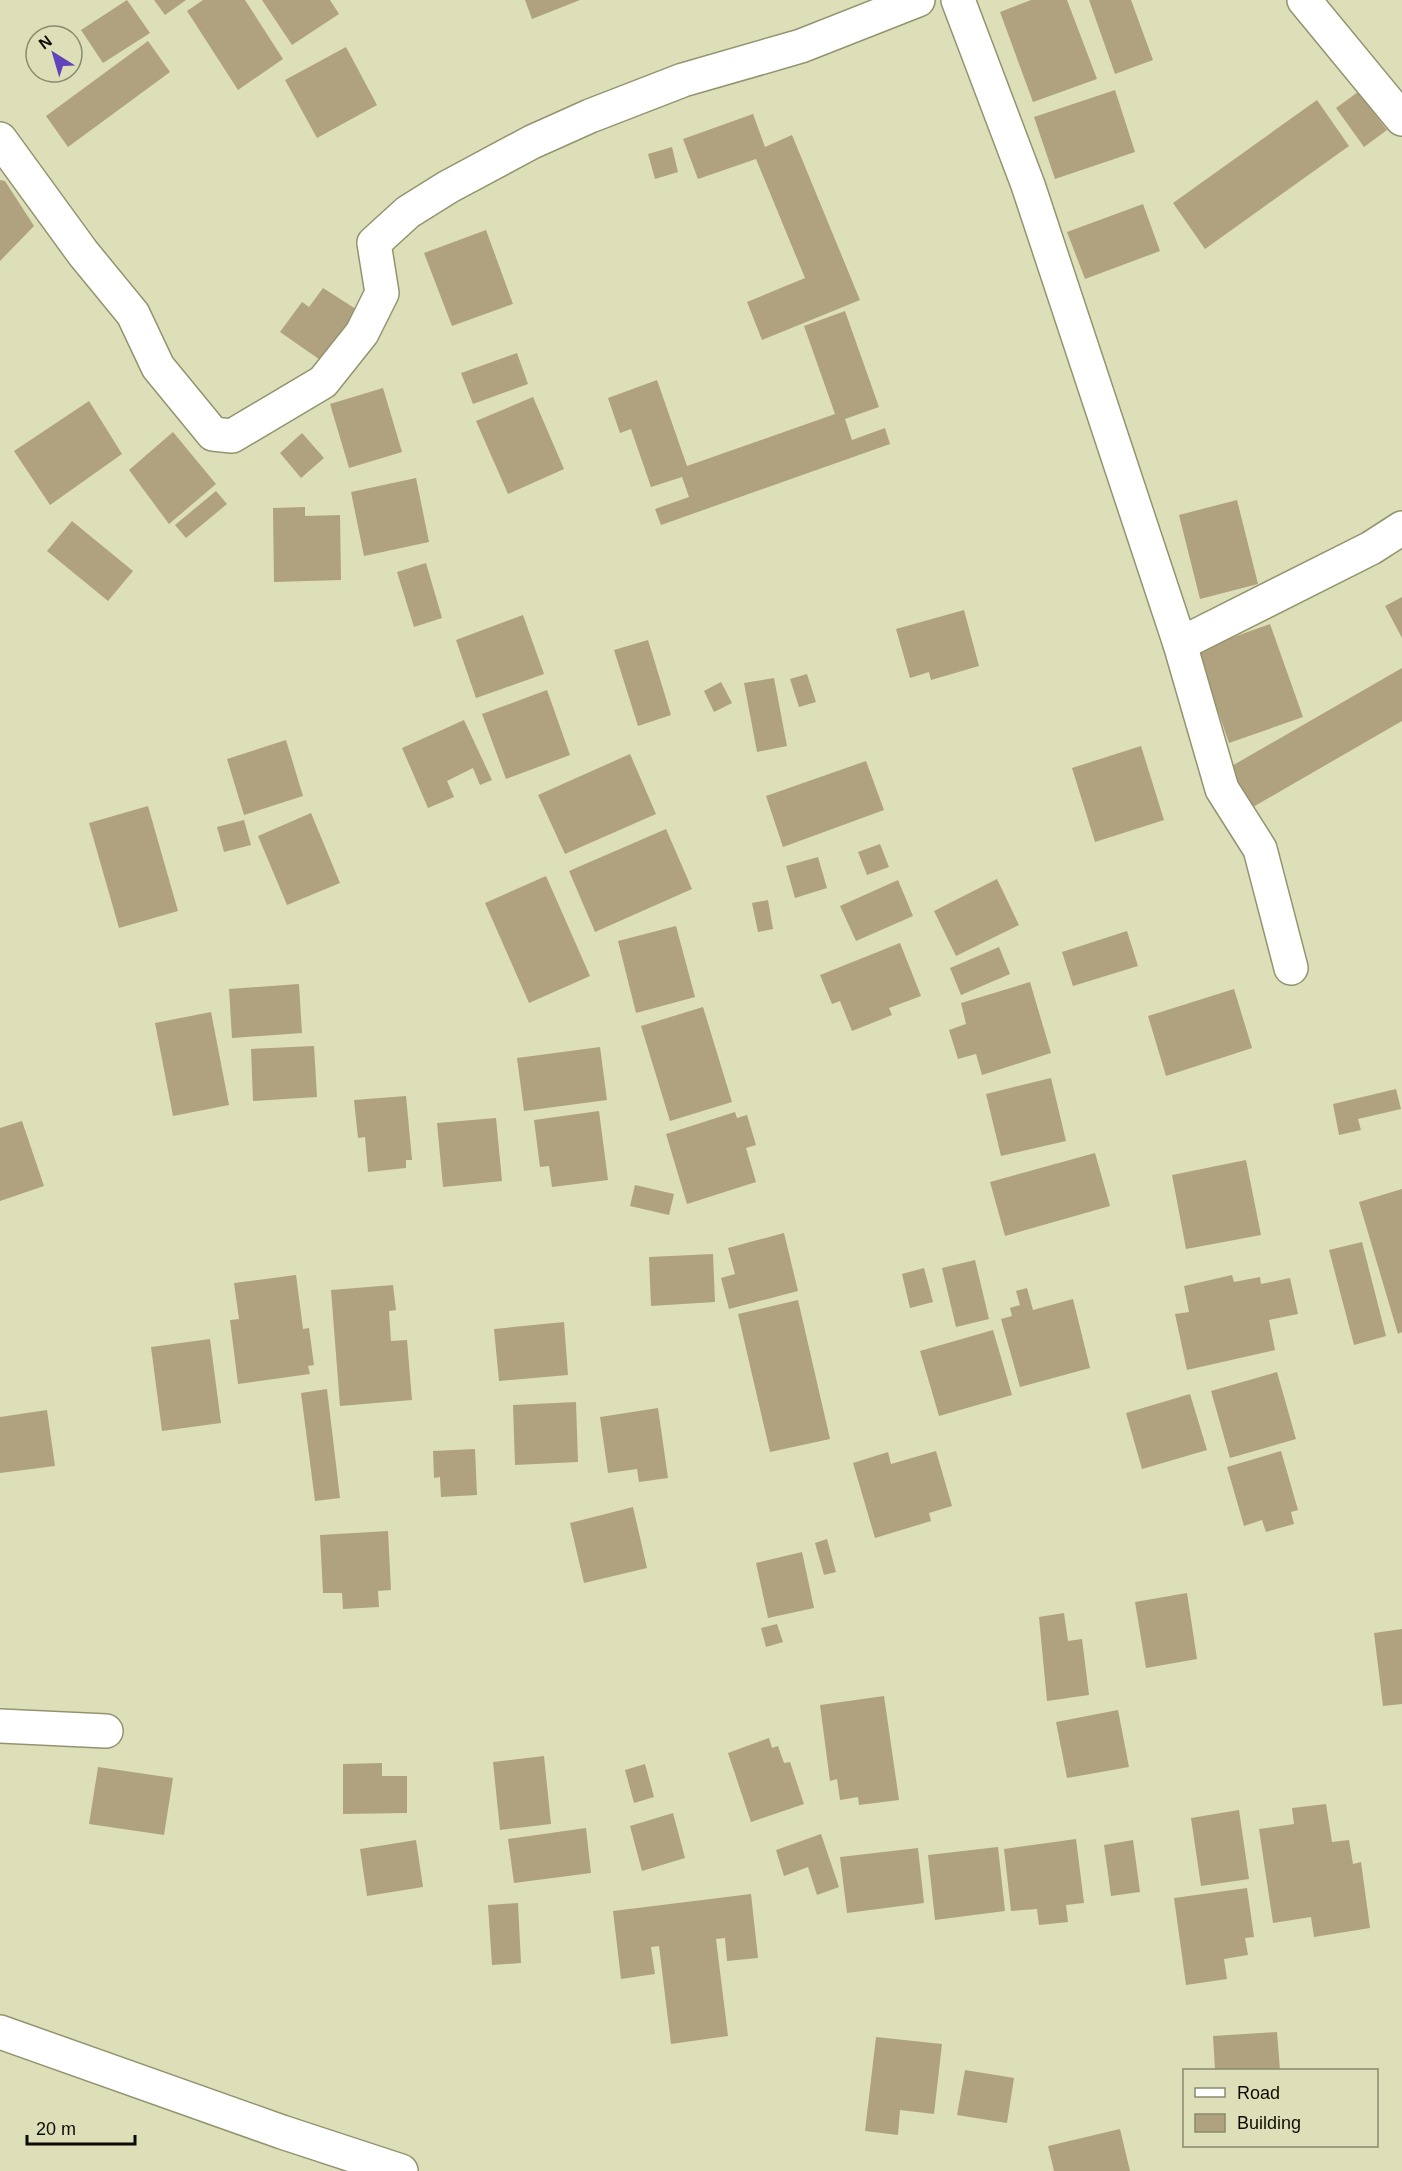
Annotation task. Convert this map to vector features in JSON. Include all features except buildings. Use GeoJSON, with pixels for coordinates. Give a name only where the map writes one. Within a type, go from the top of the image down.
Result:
{"type":"FeatureCollection","features":[{"type":"Feature","properties":{"kind":"street"},"geometry":{"type":"LineString","coordinates":[[0,139],[77,244],[133,314],[158,367],[213,434],[232,436],[323,382],[362,333],[382,293],[374,243],[408,212],[448,187],[532,142],[590,116],[683,80],[801,46],[918,0]]}},
{"type":"Feature","properties":{"kind":"street"},"geometry":{"type":"LineString","coordinates":[[958,0],[1028,185],[1180,644],[1222,789],[1260,849],[1291,968]]}},
{"type":"Feature","properties":{"kind":"street"},"geometry":{"type":"LineString","coordinates":[[1304,0],[1402,119]]}},
{"type":"Feature","properties":{"kind":"street"},"geometry":{"type":"LineString","coordinates":[[1180,644],[1371,548],[1402,528]]}},
{"type":"Feature","properties":{"kind":"street"},"geometry":{"type":"LineString","coordinates":[[0,1726],[106,1731]]}},
{"type":"Feature","properties":{"kind":"street"},"geometry":{"type":"LineString","coordinates":[[0,2032],[282,2132],[401,2171]]}}]}
